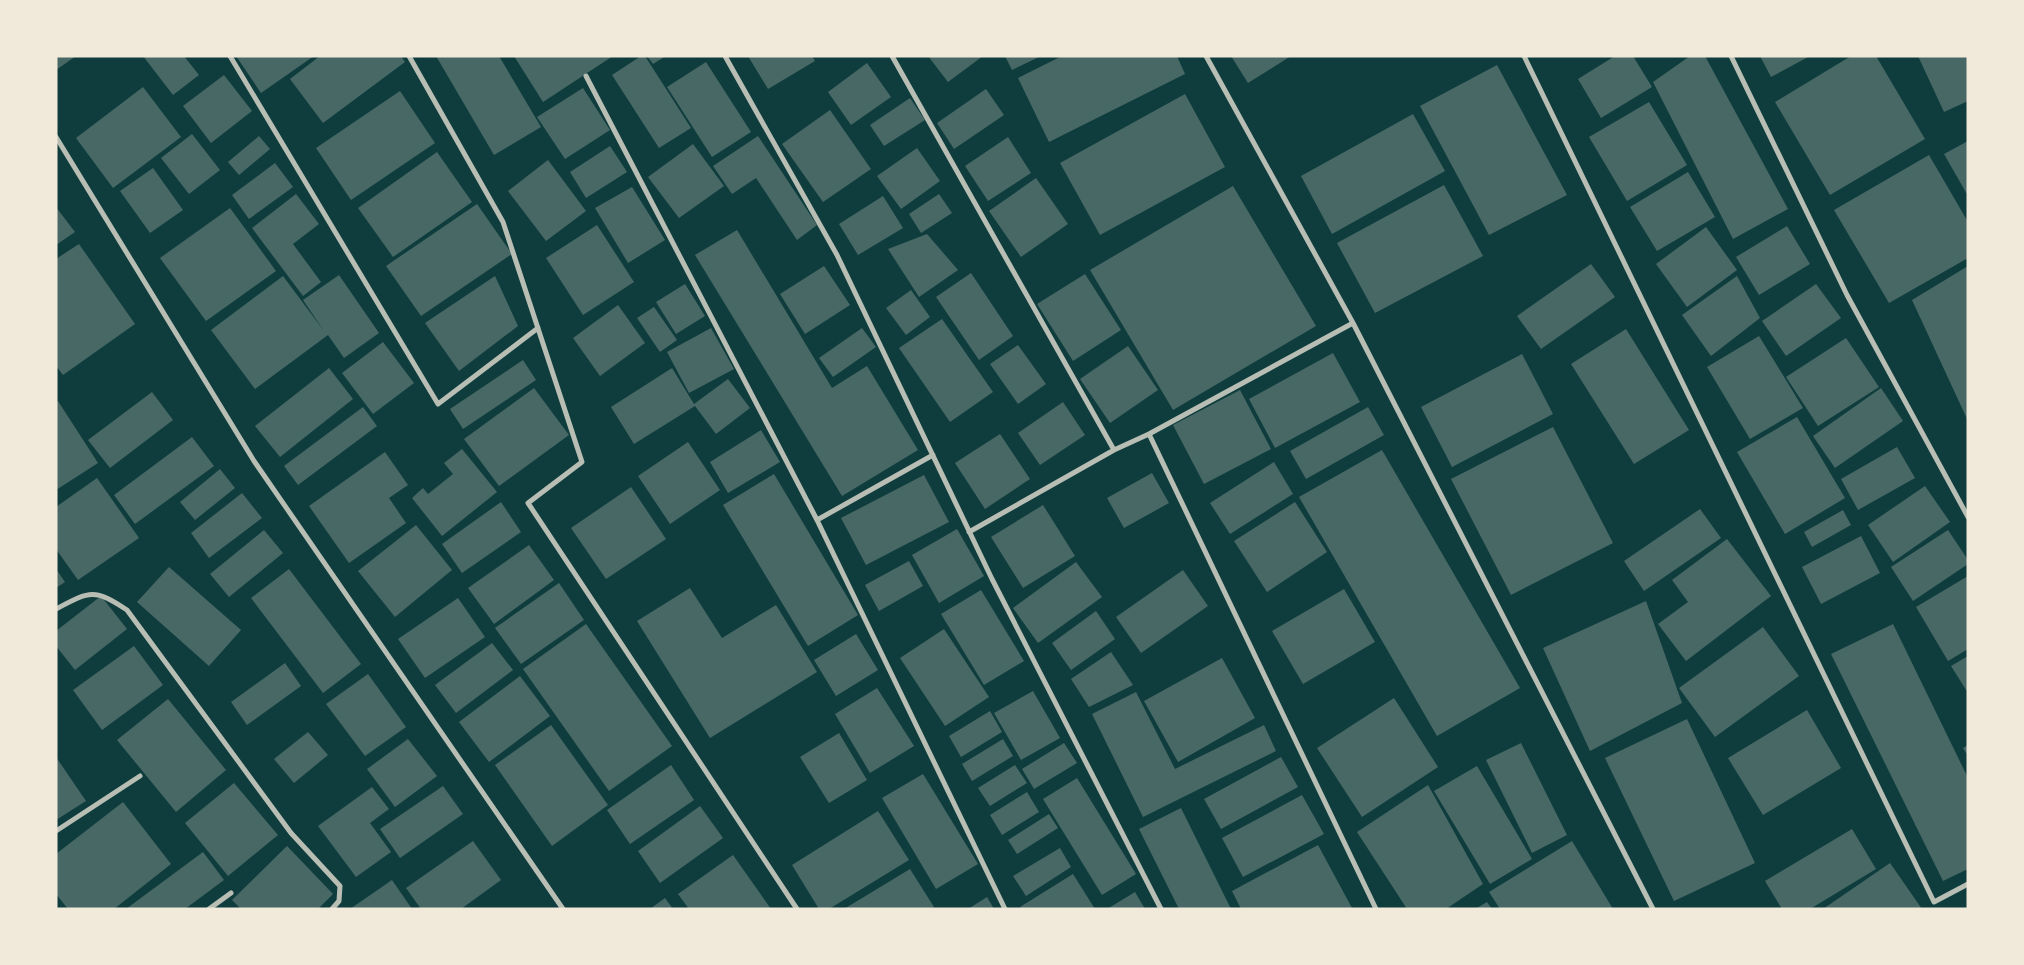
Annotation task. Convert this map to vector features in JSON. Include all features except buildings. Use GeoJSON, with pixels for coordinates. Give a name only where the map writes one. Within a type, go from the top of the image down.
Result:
{"type":"FeatureCollection","features":[{"type":"Feature","properties":{"kind":"street"},"geometry":{"type":"LineString","coordinates":[[230,56],[438,404],[538,328]]}},
{"type":"Feature","properties":{"kind":"street"},"geometry":{"type":"LineString","coordinates":[[409,56],[503,222],[582,462],[528,503],[797,909]]}},
{"type":"Feature","properties":{"kind":"street"},"geometry":{"type":"LineString","coordinates":[[726,56],[837,255],[970,532],[1161,909]]}},
{"type":"Feature","properties":{"kind":"street"},"geometry":{"type":"LineString","coordinates":[[892,56],[1114,450]]}},
{"type":"Feature","properties":{"kind":"street"},"geometry":{"type":"LineString","coordinates":[[1206,56],[1352,323],[1653,909]]}},
{"type":"Feature","properties":{"kind":"street"},"geometry":{"type":"LineString","coordinates":[[1524,56],[1934,902],[1968,884]]}},
{"type":"Feature","properties":{"kind":"street"},"geometry":{"type":"LineString","coordinates":[[1732,56],[1847,295],[1968,517]]}},
{"type":"Feature","properties":{"kind":"street"},"geometry":{"type":"LineString","coordinates":[[586,76],[817,520],[1004,909]]}},
{"type":"Feature","properties":{"kind":"street"},"geometry":{"type":"LineString","coordinates":[[56,138],[254,461],[563,909]]}},
{"type":"Feature","properties":{"kind":"street"},"geometry":{"type":"LineString","coordinates":[[970,532],[1114,450],[1150,434],[1352,323]]}},
{"type":"Feature","properties":{"kind":"street"},"geometry":{"type":"LineString","coordinates":[[1150,434],[1376,909]]}},
{"type":"Feature","properties":{"kind":"street"},"geometry":{"type":"LineString","coordinates":[[817,520],[933,455]]}},
{"type":"Feature","properties":{"kind":"street"},"geometry":{"type":"LineString","coordinates":[[56,609],[83,594],[106,596],[127,610],[291,833],[340,886],[339,901],[332,909]]}},
{"type":"Feature","properties":{"kind":"street"},"geometry":{"type":"LineString","coordinates":[[56,831],[140,776]]}},
{"type":"Feature","properties":{"kind":"street"},"geometry":{"type":"LineString","coordinates":[[209,909],[231,893]]}}]}
